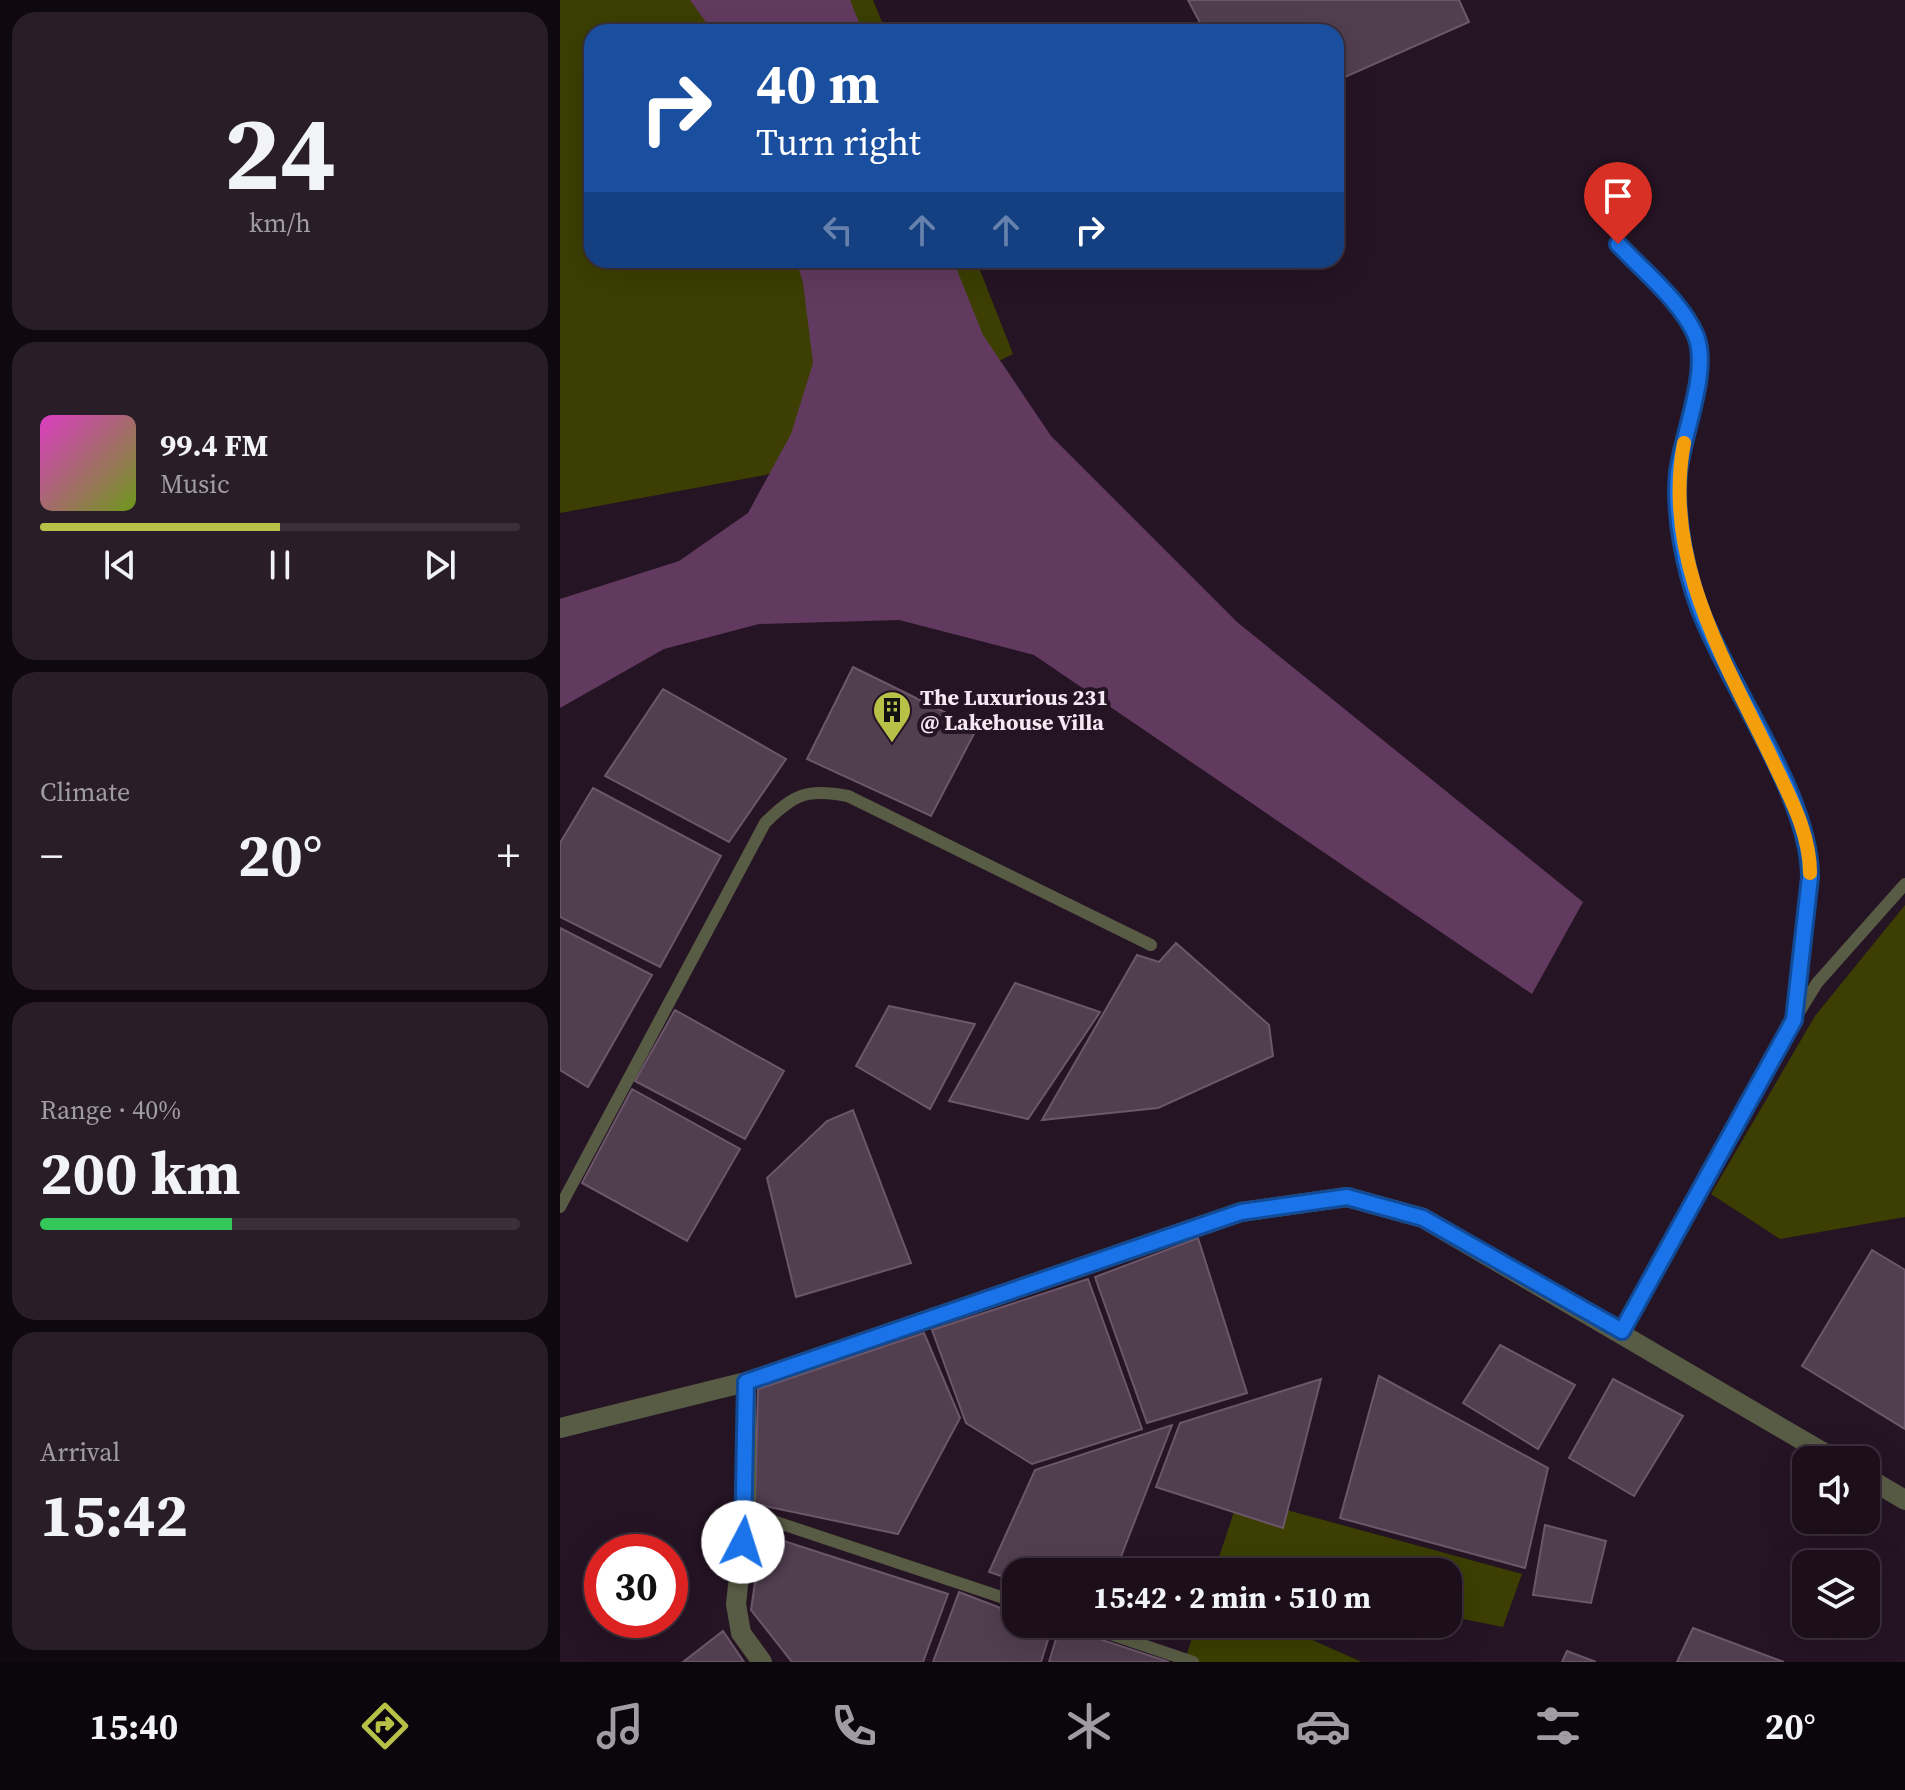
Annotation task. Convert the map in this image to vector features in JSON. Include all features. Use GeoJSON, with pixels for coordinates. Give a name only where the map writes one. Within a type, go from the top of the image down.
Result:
{"type":"FeatureCollection","features":[{"type":"Feature","properties":{"kind":"street"},"geometry":{"type":"LineString","coordinates":[[560,1428],[746,1382],[1241,1212],[1347,1197],[1423,1218],[1622,1331],[1813,1446]]}},
{"type":"Feature","properties":{"kind":"street"},"geometry":{"type":"LineString","coordinates":[[746,1382],[746,1512],[736,1604],[741,1633],[762,1662]]}},
{"type":"Feature","properties":{"kind":"street"},"geometry":{"type":"LineString","coordinates":[[1880,1485],[1905,1500]]}},
{"type":"Feature","properties":{"kind":"lane"},"geometry":{"type":"LineString","coordinates":[[1618,244],[1681,312],[1697,338],[1699,369],[1678,475],[1683,545],[1700,610],[1800,818],[1810,856],[1810,898],[1794,1020]]}},
{"type":"Feature","properties":{"kind":"lane"},"geometry":{"type":"LineString","coordinates":[[560,1207],[765,823],[788,800],[818,790],[848,796],[1151,945]]}},
{"type":"Feature","properties":{"kind":"lane"},"geometry":{"type":"LineString","coordinates":[[1622,1331],[1817,983],[1905,884]]}},
{"type":"Feature","properties":{"kind":"lane"},"geometry":{"type":"LineString","coordinates":[[746,1512],[1002,1597]]}},
{"type":"Feature","properties":{"kind":"lane"},"geometry":{"type":"LineString","coordinates":[[1122,1638],[1193,1662]]}},
{"type":"Feature","properties":{"kind":"shaded area"},"geometry":{"type":"Polygon","coordinates":[[[560,0],[873,0],[883,24],[584,24],[584,268],[979,268],[1013,354],[766,475],[560,513],[560,0]]]}},
{"type":"Feature","properties":{"kind":"shaded area"},"geometry":{"type":"Polygon","coordinates":[[[690,0],[850,0],[860,24],[707,24],[690,0]]]}},
{"type":"Feature","properties":{"kind":"shaded area"},"geometry":{"type":"Polygon","coordinates":[[[798,268],[956,268],[983,335],[1051,436],[1237,622],[1583,902],[1532,994],[1034,655],[899,620],[759,624],[664,649],[560,708],[560,599],[679,561],[748,513],[791,434],[813,363],[798,268]]]}},
{"type":"Feature","properties":{"kind":"shaded area"},"geometry":{"type":"Polygon","coordinates":[[[1905,905],[1905,1217],[1780,1239],[1711,1194],[1815,1016],[1905,905]]]}},
{"type":"Feature","properties":{"kind":"shaded area"},"geometry":{"type":"Polygon","coordinates":[[[1239,1497],[1522,1574],[1503,1627],[1462,1619],[1462,1558],[1219,1558],[1239,1497]]]}},
{"type":"Feature","properties":{"kind":"shaded area"},"geometry":{"type":"Polygon","coordinates":[[[1192,1638],[1308,1638],[1362,1662],[1184,1662],[1192,1638]]]}},
{"type":"Feature","properties":{"kind":"building"},"geometry":{"type":"Polygon","coordinates":[[[1188,0],[1459,0],[1469,22],[1344,77],[1344,24],[1201,24],[1188,0]]]}},
{"type":"Feature","properties":{"kind":"building","name":"The Luxurious 231 @ Lakehouse Villa"},"geometry":{"type":"Polygon","coordinates":[[[853,667],[977,728],[931,816],[807,759],[853,667]]]}},
{"type":"Feature","properties":{"kind":"building"},"geometry":{"type":"Polygon","coordinates":[[[663,689],[786,759],[729,842],[605,776],[663,689]]]}},
{"type":"Feature","properties":{"kind":"building"},"geometry":{"type":"Polygon","coordinates":[[[593,788],[721,856],[660,967],[560,917],[560,843],[593,788]]]}},
{"type":"Feature","properties":{"kind":"building"},"geometry":{"type":"Polygon","coordinates":[[[560,928],[652,975],[588,1087],[560,1070],[560,928]]]}},
{"type":"Feature","properties":{"kind":"building"},"geometry":{"type":"Polygon","coordinates":[[[1176,943],[1269,1025],[1273,1056],[1158,1108],[1042,1120],[1137,955],[1159,962],[1176,943]]]}},
{"type":"Feature","properties":{"kind":"building"},"geometry":{"type":"Polygon","coordinates":[[[1015,983],[1100,1012],[1028,1119],[949,1101],[1015,983]]]}},
{"type":"Feature","properties":{"kind":"building"},"geometry":{"type":"Polygon","coordinates":[[[889,1006],[975,1024],[930,1109],[856,1066],[889,1006]]]}},
{"type":"Feature","properties":{"kind":"building"},"geometry":{"type":"Polygon","coordinates":[[[675,1010],[784,1071],[745,1139],[635,1081],[675,1010]]]}},
{"type":"Feature","properties":{"kind":"building"},"geometry":{"type":"Polygon","coordinates":[[[632,1089],[740,1149],[687,1241],[582,1183],[632,1089]]]}},
{"type":"Feature","properties":{"kind":"building"},"geometry":{"type":"Polygon","coordinates":[[[853,1110],[911,1263],[796,1297],[767,1178],[827,1121],[853,1110]]]}},
{"type":"Feature","properties":{"kind":"building"},"geometry":{"type":"Polygon","coordinates":[[[1198,1238],[1247,1393],[1147,1423],[1095,1277],[1198,1238]]]}},
{"type":"Feature","properties":{"kind":"building"},"geometry":{"type":"Polygon","coordinates":[[[1872,1250],[1905,1270],[1905,1429],[1802,1366],[1872,1250]]]}},
{"type":"Feature","properties":{"kind":"building"},"geometry":{"type":"Polygon","coordinates":[[[1088,1279],[1142,1429],[1032,1464],[966,1423],[932,1330],[1088,1279]]]}},
{"type":"Feature","properties":{"kind":"building"},"geometry":{"type":"Polygon","coordinates":[[[924,1333],[960,1418],[898,1534],[755,1504],[758,1389],[924,1333]]]}},
{"type":"Feature","properties":{"kind":"building"},"geometry":{"type":"Polygon","coordinates":[[[1500,1345],[1575,1385],[1538,1449],[1463,1403],[1500,1345]]]}},
{"type":"Feature","properties":{"kind":"building"},"geometry":{"type":"Polygon","coordinates":[[[1379,1376],[1548,1468],[1525,1568],[1340,1518],[1379,1376]]]}},
{"type":"Feature","properties":{"kind":"building"},"geometry":{"type":"Polygon","coordinates":[[[1321,1379],[1283,1528],[1156,1487],[1180,1423],[1321,1379]]]}},
{"type":"Feature","properties":{"kind":"building"},"geometry":{"type":"Polygon","coordinates":[[[1613,1379],[1683,1416],[1634,1496],[1569,1458],[1613,1379]]]}},
{"type":"Feature","properties":{"kind":"building"},"geometry":{"type":"Polygon","coordinates":[[[1172,1425],[1120,1558],[1002,1558],[1002,1576],[989,1572],[1035,1470],[1172,1425]]]}},
{"type":"Feature","properties":{"kind":"building"},"geometry":{"type":"Polygon","coordinates":[[[1545,1525],[1606,1541],[1591,1603],[1533,1595],[1545,1525]]]}},
{"type":"Feature","properties":{"kind":"building"},"geometry":{"type":"Polygon","coordinates":[[[762,1534],[948,1594],[923,1662],[792,1662],[751,1610],[762,1534]]]}},
{"type":"Feature","properties":{"kind":"building"},"geometry":{"type":"Polygon","coordinates":[[[959,1592],[1002,1609],[1002,1638],[1049,1638],[1041,1662],[933,1662],[959,1592]]]}},
{"type":"Feature","properties":{"kind":"building"},"geometry":{"type":"Polygon","coordinates":[[[1693,1628],[1784,1662],[1677,1662],[1693,1628]]]}},
{"type":"Feature","properties":{"kind":"building"},"geometry":{"type":"Polygon","coordinates":[[[723,1631],[744,1662],[683,1662],[723,1631]]]}},
{"type":"Feature","properties":{"kind":"building"},"geometry":{"type":"Polygon","coordinates":[[[1056,1638],[1096,1638],[1169,1662],[1049,1662],[1056,1638]]]}},
{"type":"Feature","properties":{"kind":"building"},"geometry":{"type":"Polygon","coordinates":[[[1567,1651],[1596,1662],[1562,1662],[1567,1651]]]}},
{"type":"Feature","properties":{"kind":"slow traffic"},"geometry":{"type":"LineString","coordinates":[[1684,443],[1678,475],[1683,545],[1700,610],[1800,818],[1810,856],[1810,873]]}},
{"type":"Feature","properties":{"kind":"place","name":"The Luxurious 231 @ Lakehouse Villa"},"geometry":{"type":"Point","coordinates":[892,744]}},
{"type":"Feature","properties":{"kind":"route"},"geometry":{"type":"LineString","coordinates":[[743,1542],[746,1512],[746,1382],[1241,1212],[1347,1197],[1423,1218],[1622,1331],[1794,1020],[1810,898],[1810,856],[1800,818],[1700,610],[1683,545],[1678,475],[1699,369],[1697,338],[1681,312],[1618,244]]}}]}
